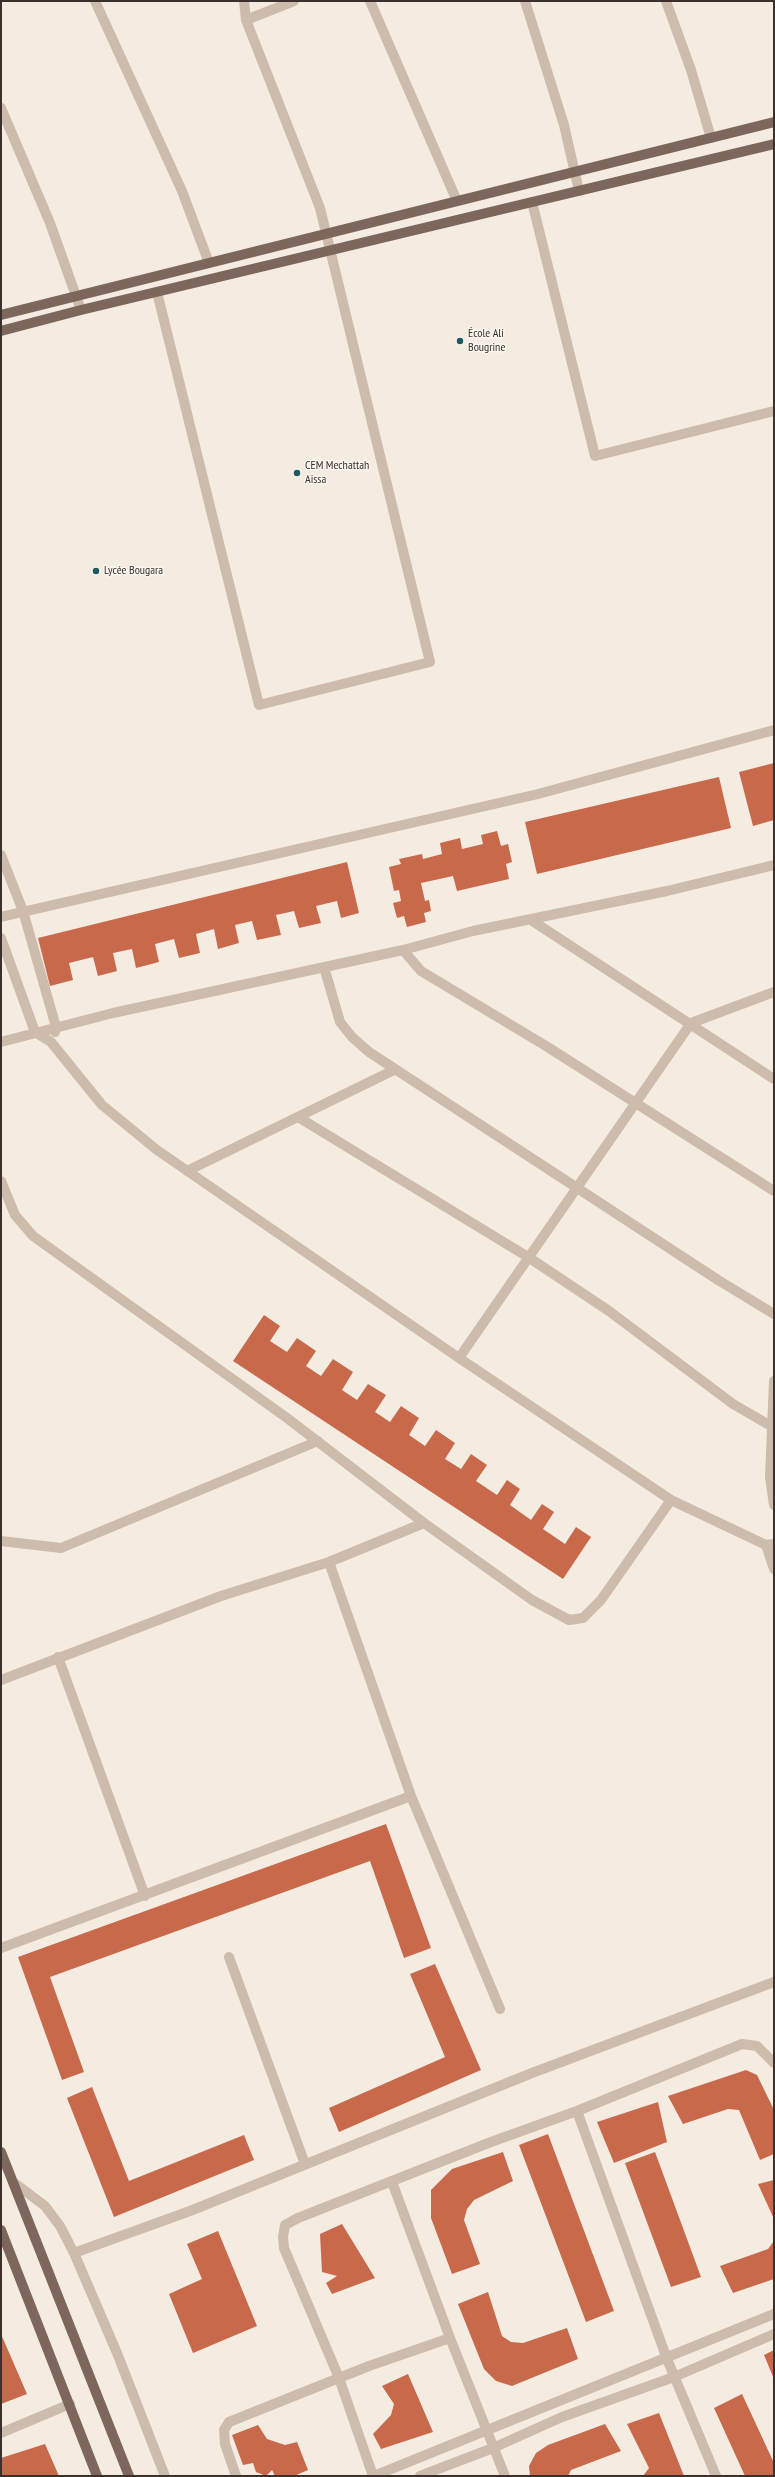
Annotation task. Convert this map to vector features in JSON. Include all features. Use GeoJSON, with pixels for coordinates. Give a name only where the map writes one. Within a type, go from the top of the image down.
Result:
{"type":"FeatureCollection","features":[{"type":"Feature","properties":{"kind":"main road"},"geometry":{"type":"LineString","coordinates":[[1,315],[774,122]]}},
{"type":"Feature","properties":{"kind":"main road"},"geometry":{"type":"LineString","coordinates":[[1,332],[81,310],[774,144]]}},
{"type":"Feature","properties":{"kind":"main road"},"geometry":{"type":"LineString","coordinates":[[1,2152],[14,2182],[53,2289],[93,2384],[129,2476]]}},
{"type":"Feature","properties":{"kind":"main road"},"geometry":{"type":"LineString","coordinates":[[1,2230],[98,2476]]}},
{"type":"Feature","properties":{"kind":"street"},"geometry":{"type":"LineString","coordinates":[[95,1],[182,192],[209,263]]}},
{"type":"Feature","properties":{"kind":"street"},"geometry":{"type":"LineString","coordinates":[[157,292],[260,705],[430,662],[328,251],[320,208],[246,20],[244,1]]}},
{"type":"Feature","properties":{"kind":"street"},"geometry":{"type":"LineString","coordinates":[[246,20],[294,1]]}},
{"type":"Feature","properties":{"kind":"street"},"geometry":{"type":"LineString","coordinates":[[370,1],[457,201]]}},
{"type":"Feature","properties":{"kind":"street"},"geometry":{"type":"LineString","coordinates":[[525,1],[564,125],[576,172],[579,191]]}},
{"type":"Feature","properties":{"kind":"street"},"geometry":{"type":"LineString","coordinates":[[666,1],[691,70],[711,138]]}},
{"type":"Feature","properties":{"kind":"street"},"geometry":{"type":"LineString","coordinates":[[1,108],[5,124],[78,296],[81,310]]}},
{"type":"Feature","properties":{"kind":"street"},"geometry":{"type":"LineString","coordinates":[[532,202],[595,456],[774,411]]}},
{"type":"Feature","properties":{"kind":"street"},"geometry":{"type":"LineString","coordinates":[[1,918],[24,910],[538,794],[774,730]]}},
{"type":"Feature","properties":{"kind":"street"},"geometry":{"type":"LineString","coordinates":[[1,855],[24,910],[56,1027],[51,1042]]}},
{"type":"Feature","properties":{"kind":"street"},"geometry":{"type":"LineString","coordinates":[[1,1042],[56,1027],[531,920],[667,891],[774,865]]}},
{"type":"Feature","properties":{"kind":"street"},"geometry":{"type":"LineString","coordinates":[[531,920],[691,1023],[774,1079]]}},
{"type":"Feature","properties":{"kind":"street"},"geometry":{"type":"LineString","coordinates":[[1,938],[35,1032],[51,1042],[102,1105],[187,1171],[459,1358],[671,1500],[770,1544],[774,1568]]}},
{"type":"Feature","properties":{"kind":"street"},"geometry":{"type":"LineString","coordinates":[[403,950],[421,971],[546,1046],[774,1191]]}},
{"type":"Feature","properties":{"kind":"street"},"geometry":{"type":"LineString","coordinates":[[324,967],[340,1022],[352,1037],[369,1052],[394,1070],[718,1280],[774,1314]]}},
{"type":"Feature","properties":{"kind":"street"},"geometry":{"type":"LineString","coordinates":[[459,1358],[634,1103],[691,1023],[774,992]]}},
{"type":"Feature","properties":{"kind":"street"},"geometry":{"type":"LineString","coordinates":[[187,1171],[394,1070]]}},
{"type":"Feature","properties":{"kind":"street"},"geometry":{"type":"LineString","coordinates":[[298,1117],[528,1257],[609,1311],[733,1404],[773,1426]]}},
{"type":"Feature","properties":{"kind":"street"},"geometry":{"type":"LineString","coordinates":[[1,1181],[15,1215],[33,1236],[318,1441],[424,1523],[532,1600],[569,1620],[583,1618],[601,1600],[671,1500]]}},
{"type":"Feature","properties":{"kind":"street"},"geometry":{"type":"LineString","coordinates":[[774,1381],[770,1477],[774,1505]]}},
{"type":"Feature","properties":{"kind":"street"},"geometry":{"type":"LineString","coordinates":[[1,1541],[61,1548],[318,1441]]}},
{"type":"Feature","properties":{"kind":"street"},"geometry":{"type":"LineString","coordinates":[[1,1680],[220,1596],[329,1562],[424,1523]]}},
{"type":"Feature","properties":{"kind":"street"},"geometry":{"type":"LineString","coordinates":[[329,1562],[411,1796],[500,2009]]}},
{"type":"Feature","properties":{"kind":"street"},"geometry":{"type":"LineString","coordinates":[[58,1657],[145,1896]]}},
{"type":"Feature","properties":{"kind":"street"},"geometry":{"type":"LineString","coordinates":[[1,1948],[145,1896],[411,1796]]}},
{"type":"Feature","properties":{"kind":"street"},"geometry":{"type":"LineString","coordinates":[[229,1958],[305,2164]]}},
{"type":"Feature","properties":{"kind":"street"},"geometry":{"type":"LineString","coordinates":[[74,2253],[190,2211],[532,2073],[774,1982]]}},
{"type":"Feature","properties":{"kind":"street"},"geometry":{"type":"LineString","coordinates":[[774,2063],[757,2046],[742,2044],[577,2111],[491,2142],[298,2218],[285,2225],[283,2237],[284,2248],[339,2378],[373,2476],[487,2432],[774,2314]]}},
{"type":"Feature","properties":{"kind":"street"},"geometry":{"type":"LineString","coordinates":[[577,2111],[667,2359],[716,2476]]}},
{"type":"Feature","properties":{"kind":"street"},"geometry":{"type":"LineString","coordinates":[[14,2182],[45,2206],[60,2226],[74,2253],[117,2353],[165,2476]]}},
{"type":"Feature","properties":{"kind":"street"},"geometry":{"type":"LineString","coordinates":[[392,2182],[450,2338],[505,2476]]}},
{"type":"Feature","properties":{"kind":"street"},"geometry":{"type":"LineString","coordinates":[[420,2476],[493,2448],[562,2417],[674,2377],[774,2334]]}},
{"type":"Feature","properties":{"kind":"street"},"geometry":{"type":"LineString","coordinates":[[236,2476],[225,2444],[224,2430],[229,2422],[339,2378],[450,2338]]}},
{"type":"Feature","properties":{"kind":"street"},"geometry":{"type":"LineString","coordinates":[[1,2433],[70,2404]]}},
{"type":"Feature","properties":{"kind":"building"},"geometry":{"type":"Polygon","coordinates":[[[774,763],[774,820],[753,826],[739,772],[774,763]]]}},
{"type":"Feature","properties":{"kind":"building"},"geometry":{"type":"Polygon","coordinates":[[[719,777],[731,828],[537,874],[525,822],[719,777]]]}},
{"type":"Feature","properties":{"kind":"building"},"geometry":{"type":"Polygon","coordinates":[[[497,831],[501,846],[508,844],[512,862],[506,864],[509,879],[457,891],[453,876],[421,883],[425,901],[429,900],[431,911],[424,913],[426,922],[407,927],[404,916],[397,918],[393,903],[401,901],[399,890],[394,891],[389,867],[401,864],[399,859],[422,854],[423,859],[442,854],[440,843],[460,838],[462,849],[483,844],[481,835],[497,831]]]}},
{"type":"Feature","properties":{"kind":"building"},"geometry":{"type":"Polygon","coordinates":[[[347,862],[359,913],[341,918],[337,901],[316,906],[321,923],[299,928],[294,911],[276,915],[281,935],[257,940],[252,921],[235,925],[239,943],[218,949],[214,929],[196,934],[200,953],[179,958],[174,939],[155,944],[159,962],[136,968],[132,949],[113,953],[117,971],[98,976],[93,957],[69,963],[73,980],[50,986],[38,938],[347,862]]]}},
{"type":"Feature","properties":{"kind":"building"},"geometry":{"type":"Polygon","coordinates":[[[264,1315],[280,1326],[270,1341],[287,1352],[297,1338],[316,1351],[306,1366],[321,1376],[333,1359],[353,1372],[342,1390],[357,1400],[368,1384],[386,1395],[375,1412],[390,1422],[401,1406],[419,1418],[409,1435],[425,1446],[436,1430],[455,1443],[445,1459],[461,1469],[471,1454],[487,1465],[476,1481],[497,1495],[507,1480],[520,1489],[510,1505],[531,1520],[542,1504],[554,1512],[543,1529],[565,1544],[576,1527],[591,1537],[563,1579],[233,1361],[264,1315]]]}},
{"type":"Feature","properties":{"kind":"building"},"geometry":{"type":"Polygon","coordinates":[[[386,1824],[431,1948],[404,1958],[370,1861],[50,1977],[84,2072],[62,2080],[18,1957],[386,1824]]]}},
{"type":"Feature","properties":{"kind":"building"},"geometry":{"type":"Polygon","coordinates":[[[435,1964],[481,2070],[339,2132],[329,2108],[445,2057],[410,1974],[435,1964]]]}},
{"type":"Feature","properties":{"kind":"building"},"geometry":{"type":"Polygon","coordinates":[[[746,2070],[757,2075],[774,2110],[774,2154],[760,2160],[739,2110],[728,2109],[683,2124],[668,2096],[746,2070]]]}},
{"type":"Feature","properties":{"kind":"building"},"geometry":{"type":"Polygon","coordinates":[[[92,2087],[129,2181],[244,2135],[254,2160],[114,2217],[67,2098],[92,2087]]]}},
{"type":"Feature","properties":{"kind":"building"},"geometry":{"type":"Polygon","coordinates":[[[658,2102],[667,2142],[614,2163],[597,2122],[658,2102]]]}},
{"type":"Feature","properties":{"kind":"building"},"geometry":{"type":"Polygon","coordinates":[[[548,2134],[614,2311],[586,2322],[519,2145],[548,2134]]]}},
{"type":"Feature","properties":{"kind":"building"},"geometry":{"type":"Polygon","coordinates":[[[503,2152],[513,2181],[474,2200],[467,2209],[464,2220],[480,2264],[452,2274],[431,2218],[431,2190],[452,2169],[503,2152]]]}},
{"type":"Feature","properties":{"kind":"building"},"geometry":{"type":"Polygon","coordinates":[[[655,2152],[701,2277],[671,2287],[625,2163],[655,2152]]]}},
{"type":"Feature","properties":{"kind":"building"},"geometry":{"type":"Polygon","coordinates":[[[774,2180],[774,2219],[758,2184],[774,2180]]]}},
{"type":"Feature","properties":{"kind":"building"},"geometry":{"type":"Polygon","coordinates":[[[342,2224],[375,2278],[332,2294],[326,2283],[337,2276],[322,2272],[320,2234],[342,2224]]]}},
{"type":"Feature","properties":{"kind":"building"},"geometry":{"type":"Polygon","coordinates":[[[218,2231],[257,2326],[193,2353],[169,2294],[202,2279],[187,2244],[218,2231]]]}},
{"type":"Feature","properties":{"kind":"building"},"geometry":{"type":"Polygon","coordinates":[[[774,2241],[774,2279],[733,2293],[720,2266],[768,2249],[774,2241]]]}},
{"type":"Feature","properties":{"kind":"building"},"geometry":{"type":"Polygon","coordinates":[[[488,2292],[502,2336],[511,2342],[523,2343],[567,2328],[578,2359],[512,2386],[496,2381],[484,2369],[458,2304],[488,2292]]]}},
{"type":"Feature","properties":{"kind":"building"},"geometry":{"type":"Polygon","coordinates":[[[1,2334],[27,2394],[1,2404],[1,2334]]]}},
{"type":"Feature","properties":{"kind":"building"},"geometry":{"type":"Polygon","coordinates":[[[774,2350],[774,2379],[764,2355],[774,2350]]]}},
{"type":"Feature","properties":{"kind":"building"},"geometry":{"type":"Polygon","coordinates":[[[408,2374],[433,2432],[381,2449],[373,2434],[391,2415],[394,2404],[382,2386],[408,2374]]]}},
{"type":"Feature","properties":{"kind":"building"},"geometry":{"type":"Polygon","coordinates":[[[742,2394],[774,2463],[774,2476],[745,2476],[714,2408],[742,2394]]]}},
{"type":"Feature","properties":{"kind":"building"},"geometry":{"type":"Polygon","coordinates":[[[659,2413],[684,2476],[643,2476],[649,2468],[627,2424],[659,2413]]]}},
{"type":"Feature","properties":{"kind":"building"},"geometry":{"type":"Polygon","coordinates":[[[605,2424],[621,2451],[571,2470],[568,2476],[530,2476],[529,2466],[536,2453],[548,2445],[605,2424]]]}},
{"type":"Feature","properties":{"kind":"building"},"geometry":{"type":"Polygon","coordinates":[[[258,2425],[267,2439],[285,2445],[297,2442],[308,2470],[294,2476],[275,2476],[272,2470],[266,2476],[256,2472],[253,2463],[243,2465],[232,2435],[258,2425]]]}},
{"type":"Feature","properties":{"kind":"building"},"geometry":{"type":"Polygon","coordinates":[[[45,2444],[59,2476],[1,2476],[1,2458],[45,2444]]]}},
{"type":"Feature","properties":{"kind":"place","name":"École Ali Bougrine"},"geometry":{"type":"Point","coordinates":[460,341]}},
{"type":"Feature","properties":{"kind":"place","name":"CEM Mechattah Aissa"},"geometry":{"type":"Point","coordinates":[297,473]}},
{"type":"Feature","properties":{"kind":"place","name":"Lycée Bougara"},"geometry":{"type":"Point","coordinates":[96,571]}}]}
